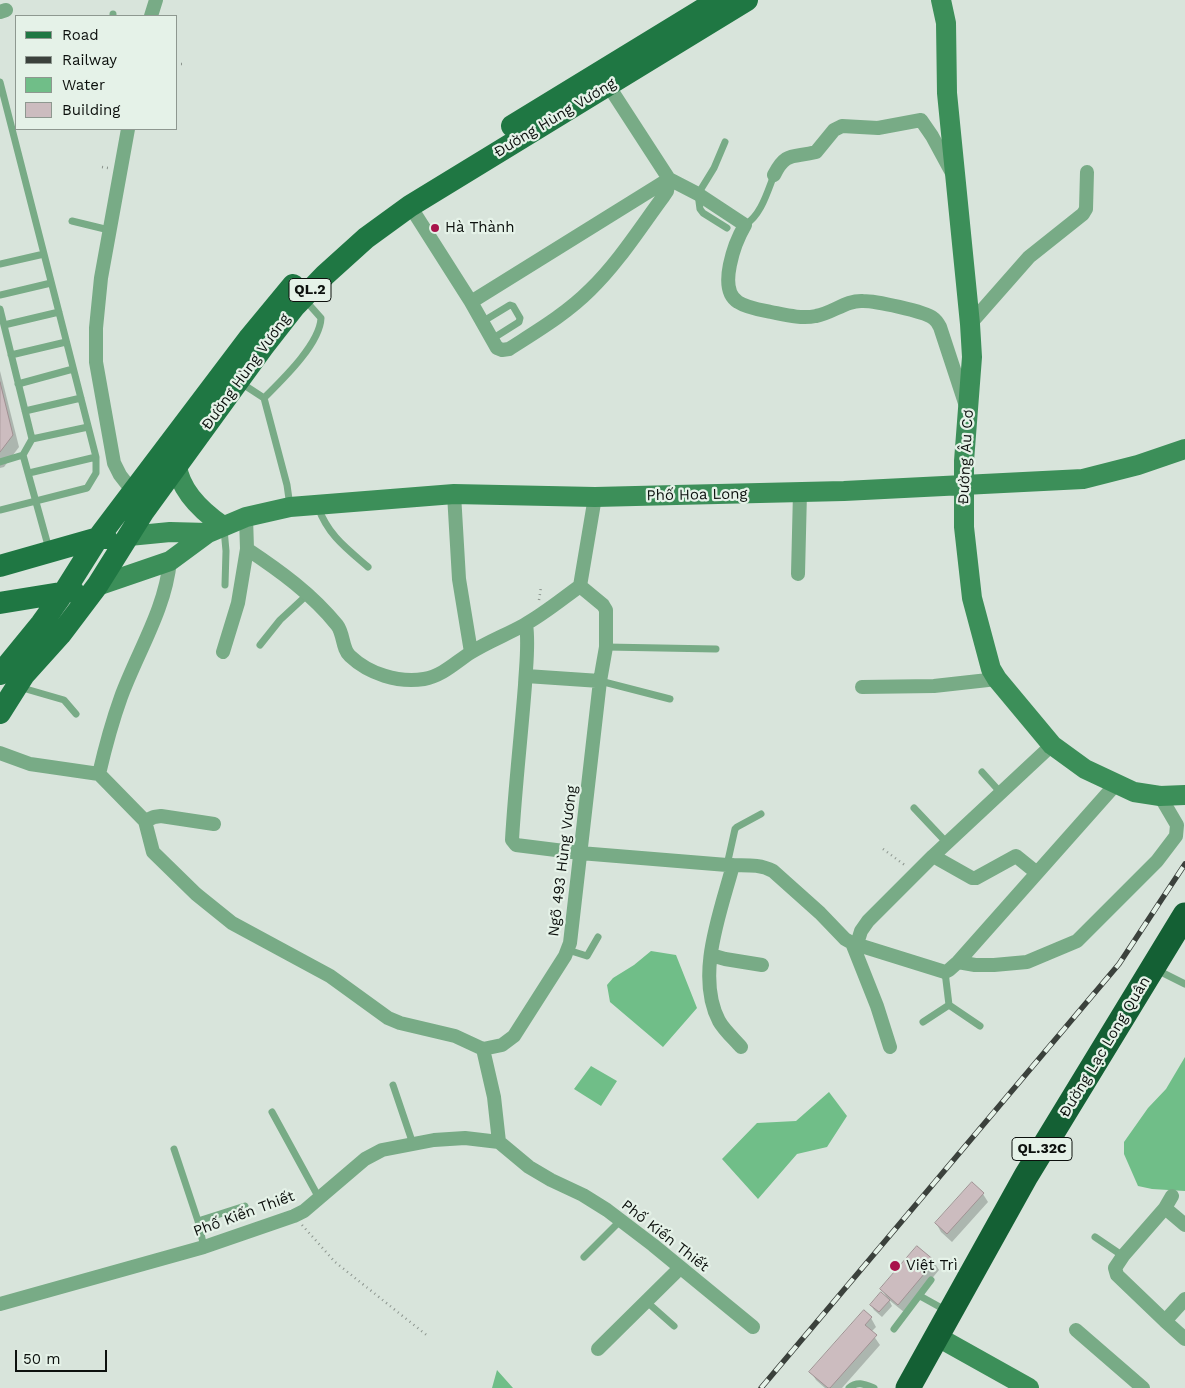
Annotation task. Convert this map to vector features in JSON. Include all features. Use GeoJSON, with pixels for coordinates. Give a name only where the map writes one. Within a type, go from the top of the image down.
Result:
{"type":"FeatureCollection","features":[{"type":"Feature","properties":{"kind":"highway","name":"Đường Lạc Long Quân"},"geometry":{"type":"LineString","coordinates":[[908,1388],[1026,1176],[1185,915]]}},
{"type":"Feature","properties":{"kind":"main road","name":"Đường Hùng Vương"},"geometry":{"type":"LineString","coordinates":[[0,713],[8,680],[41,624],[98,538],[283,295],[314,264],[357,225],[401,193],[718,0]]}},
{"type":"Feature","properties":{"kind":"main road","name":"Đường Hùng Vương"},"geometry":{"type":"LineString","coordinates":[[8,680],[24,675],[60,635],[97,586],[144,512],[263,347],[303,298],[366,238],[410,206],[747,0]]}},
{"type":"Feature","properties":{"kind":"main road"},"geometry":{"type":"LineString","coordinates":[[0,566],[98,538],[129,536]]}},
{"type":"Feature","properties":{"kind":"main road"},"geometry":{"type":"LineString","coordinates":[[0,603],[97,586]]}},
{"type":"Feature","properties":{"kind":"street"},"geometry":{"type":"LineString","coordinates":[[151,15],[156,0]]}},
{"type":"Feature","properties":{"kind":"street","name":"Đường Âu Cơ"},"geometry":{"type":"LineString","coordinates":[[941,0],[946,23],[947,93],[972,357],[962,485],[964,527],[972,598],[991,669],[996,678],[1052,745],[1085,769],[1134,792],[1160,796],[1185,795]]}},
{"type":"Feature","properties":{"kind":"street"},"geometry":{"type":"LineString","coordinates":[[608,85],[669,179],[698,194],[745,225],[737,240],[727,282],[730,292],[737,302],[755,308],[800,317],[832,312],[851,302],[863,300],[932,317],[940,327],[968,411]]}},
{"type":"Feature","properties":{"kind":"street"},"geometry":{"type":"LineString","coordinates":[[774,176],[786,158],[793,155],[816,152],[834,130],[842,126],[878,128],[921,120],[932,136],[956,181]]}},
{"type":"Feature","properties":{"kind":"street"},"geometry":{"type":"LineString","coordinates":[[128,130],[101,278],[96,328],[96,362],[114,462],[120,475],[134,492]]}},
{"type":"Feature","properties":{"kind":"street"},"geometry":{"type":"LineString","coordinates":[[970,324],[1029,258],[1083,214],[1086,209],[1087,172]]}},
{"type":"Feature","properties":{"kind":"street"},"geometry":{"type":"LineString","coordinates":[[471,302],[669,179]]}},
{"type":"Feature","properties":{"kind":"street"},"geometry":{"type":"LineString","coordinates":[[410,206],[471,302],[497,348],[502,350],[509,349],[555,319],[590,290],[663,197],[667,191],[669,179]]}},
{"type":"Feature","properties":{"kind":"street","name":"Phố Hoa Long"},"geometry":{"type":"LineString","coordinates":[[97,586],[170,561],[216,530],[246,517],[290,507],[454,494],[595,497],[800,492],[1083,479],[1138,465],[1185,450]]}},
{"type":"Feature","properties":{"kind":"street"},"geometry":{"type":"LineString","coordinates":[[177,466],[180,478],[189,494],[216,530]]}},
{"type":"Feature","properties":{"kind":"street"},"geometry":{"type":"LineString","coordinates":[[798,574],[800,492]]}},
{"type":"Feature","properties":{"kind":"street"},"geometry":{"type":"LineString","coordinates":[[454,494],[460,579],[471,652]]}},
{"type":"Feature","properties":{"kind":"street"},"geometry":{"type":"LineString","coordinates":[[247,549],[308,594],[338,627],[348,654],[362,666],[379,674],[394,678],[424,679],[442,673],[471,652],[526,624],[580,586],[595,497]]}},
{"type":"Feature","properties":{"kind":"street"},"geometry":{"type":"LineString","coordinates":[[224,652],[238,602],[247,549],[246,517]]}},
{"type":"Feature","properties":{"kind":"street","name":"Phố Hoa Long"},"geometry":{"type":"LineString","coordinates":[[129,536],[216,530]]}},
{"type":"Feature","properties":{"kind":"street"},"geometry":{"type":"LineString","coordinates":[[99,774],[121,695],[161,604],[168,581],[170,561]]}},
{"type":"Feature","properties":{"kind":"street","name":"Ngõ 493 Hùng Vương"},"geometry":{"type":"LineString","coordinates":[[483,1048],[502,1045],[514,1036],[568,950],[600,681],[606,647],[606,610],[603,605],[580,586]]}},
{"type":"Feature","properties":{"kind":"street"},"geometry":{"type":"LineString","coordinates":[[526,624],[528,637],[526,676],[512,840],[516,845],[580,853],[760,866],[773,871],[845,939],[854,944],[945,972],[958,962],[1116,784]]}},
{"type":"Feature","properties":{"kind":"street"},"geometry":{"type":"LineString","coordinates":[[526,676],[600,681]]}},
{"type":"Feature","properties":{"kind":"street"},"geometry":{"type":"LineString","coordinates":[[862,687],[934,686],[996,678]]}},
{"type":"Feature","properties":{"kind":"street"},"geometry":{"type":"LineString","coordinates":[[890,1047],[854,944],[864,926],[915,873],[1052,745]]}},
{"type":"Feature","properties":{"kind":"street"},"geometry":{"type":"LineString","coordinates":[[0,754],[30,764],[99,774],[145,821],[154,852],[196,894],[232,923],[330,976],[388,1018],[400,1023],[455,1036],[483,1048],[494,1097],[499,1142]]}},
{"type":"Feature","properties":{"kind":"street"},"geometry":{"type":"LineString","coordinates":[[958,962],[975,965],[994,965],[1027,962],[1077,941],[1157,861],[1176,836],[1177,825],[1160,796]]}},
{"type":"Feature","properties":{"kind":"street"},"geometry":{"type":"LineString","coordinates":[[145,821],[157,816],[214,824]]}},
{"type":"Feature","properties":{"kind":"street"},"geometry":{"type":"LineString","coordinates":[[933,856],[972,878],[976,878],[1016,856],[1037,873]]}},
{"type":"Feature","properties":{"kind":"street"},"geometry":{"type":"LineString","coordinates":[[730,865],[711,954],[709,989],[719,1022],[741,1047]]}},
{"type":"Feature","properties":{"kind":"street"},"geometry":{"type":"LineString","coordinates":[[711,954],[725,959],[762,965]]}},
{"type":"Feature","properties":{"kind":"street","name":"Phố Kiến Thiết"},"geometry":{"type":"LineString","coordinates":[[0,1304],[204,1247],[294,1216],[319,1198],[365,1158],[382,1150],[434,1140],[465,1138],[499,1142],[529,1167],[550,1180],[583,1195],[653,1245],[753,1327]]}},
{"type":"Feature","properties":{"kind":"street"},"geometry":{"type":"LineString","coordinates":[[1185,1226],[1169,1202],[1124,1256],[1114,1271],[1185,1339]]}},
{"type":"Feature","properties":{"kind":"street"},"geometry":{"type":"LineString","coordinates":[[598,1349],[680,1268]]}},
{"type":"Feature","properties":{"kind":"street"},"geometry":{"type":"LineString","coordinates":[[1165,1321],[1185,1299]]}},
{"type":"Feature","properties":{"kind":"street"},"geometry":{"type":"LineString","coordinates":[[1076,1330],[1143,1388]]}},
{"type":"Feature","properties":{"kind":"street"},"geometry":{"type":"LineString","coordinates":[[936,1336],[1019,1385]]}},
{"type":"Feature","properties":{"kind":"lane"},"geometry":{"type":"LineString","coordinates":[[0,82],[96,457],[96,473],[87,488],[0,510]]}},
{"type":"Feature","properties":{"kind":"lane"},"geometry":{"type":"LineString","coordinates":[[725,142],[714,168],[698,194],[702,214],[727,228]]}},
{"type":"Feature","properties":{"kind":"lane"},"geometry":{"type":"LineString","coordinates":[[745,225],[757,214],[774,176]]}},
{"type":"Feature","properties":{"kind":"lane"},"geometry":{"type":"LineString","coordinates":[[72,221],[109,230]]}},
{"type":"Feature","properties":{"kind":"lane"},"geometry":{"type":"LineString","coordinates":[[0,264],[44,254]]}},
{"type":"Feature","properties":{"kind":"lane"},"geometry":{"type":"LineString","coordinates":[[0,295],[51,283]]}},
{"type":"Feature","properties":{"kind":"lane"},"geometry":{"type":"LineString","coordinates":[[264,398],[292,369],[315,338],[321,324],[321,318],[303,298]]}},
{"type":"Feature","properties":{"kind":"lane"},"geometry":{"type":"LineString","coordinates":[[482,322],[510,305],[517,312],[520,318],[519,322],[492,339]]}},
{"type":"Feature","properties":{"kind":"lane"},"geometry":{"type":"LineString","coordinates":[[0,309],[32,439],[23,455],[0,462]]}},
{"type":"Feature","properties":{"kind":"lane"},"geometry":{"type":"LineString","coordinates":[[4,325],[59,312]]}},
{"type":"Feature","properties":{"kind":"lane"},"geometry":{"type":"LineString","coordinates":[[11,355],[66,342]]}},
{"type":"Feature","properties":{"kind":"lane"},"geometry":{"type":"LineString","coordinates":[[18,384],[73,369]]}},
{"type":"Feature","properties":{"kind":"lane"},"geometry":{"type":"LineString","coordinates":[[238,381],[264,398],[287,485],[290,507]]}},
{"type":"Feature","properties":{"kind":"lane"},"geometry":{"type":"LineString","coordinates":[[25,411],[81,398]]}},
{"type":"Feature","properties":{"kind":"lane"},"geometry":{"type":"LineString","coordinates":[[32,439],[88,427]]}},
{"type":"Feature","properties":{"kind":"lane"},"geometry":{"type":"LineString","coordinates":[[23,455],[50,552]]}},
{"type":"Feature","properties":{"kind":"lane"},"geometry":{"type":"LineString","coordinates":[[29,474],[96,457]]}},
{"type":"Feature","properties":{"kind":"lane"},"geometry":{"type":"LineString","coordinates":[[317,505],[323,521],[330,532],[368,567]]}},
{"type":"Feature","properties":{"kind":"lane"},"geometry":{"type":"LineString","coordinates":[[216,530],[226,550],[225,585]]}},
{"type":"Feature","properties":{"kind":"lane"},"geometry":{"type":"LineString","coordinates":[[260,645],[270,629],[308,594]]}},
{"type":"Feature","properties":{"kind":"lane"},"geometry":{"type":"LineString","coordinates":[[606,647],[716,649]]}},
{"type":"Feature","properties":{"kind":"lane"},"geometry":{"type":"LineString","coordinates":[[8,680],[64,700],[76,714]]}},
{"type":"Feature","properties":{"kind":"lane"},"geometry":{"type":"LineString","coordinates":[[600,681],[670,699]]}},
{"type":"Feature","properties":{"kind":"lane"},"geometry":{"type":"LineString","coordinates":[[982,772],[1001,792]]}},
{"type":"Feature","properties":{"kind":"lane"},"geometry":{"type":"LineString","coordinates":[[914,808],[947,843]]}},
{"type":"Feature","properties":{"kind":"lane"},"geometry":{"type":"LineString","coordinates":[[730,865],[734,833],[737,826],[761,814]]}},
{"type":"Feature","properties":{"kind":"lane"},"geometry":{"type":"LineString","coordinates":[[568,950],[587,956],[598,937]]}},
{"type":"Feature","properties":{"kind":"lane"},"geometry":{"type":"LineString","coordinates":[[1153,968],[1185,984]]}},
{"type":"Feature","properties":{"kind":"lane"},"geometry":{"type":"LineString","coordinates":[[945,972],[950,1005],[980,1026]]}},
{"type":"Feature","properties":{"kind":"lane"},"geometry":{"type":"LineString","coordinates":[[923,1022],[950,1005]]}},
{"type":"Feature","properties":{"kind":"lane"},"geometry":{"type":"LineString","coordinates":[[393,1084],[413,1144]]}},
{"type":"Feature","properties":{"kind":"lane"},"geometry":{"type":"LineString","coordinates":[[272,1112],[319,1198]]}},
{"type":"Feature","properties":{"kind":"lane"},"geometry":{"type":"LineString","coordinates":[[174,1149],[198,1221],[204,1247]]}},
{"type":"Feature","properties":{"kind":"lane"},"geometry":{"type":"LineString","coordinates":[[198,1221],[245,1206]]}},
{"type":"Feature","properties":{"kind":"lane"},"geometry":{"type":"LineString","coordinates":[[584,1258],[620,1220]]}},
{"type":"Feature","properties":{"kind":"lane"},"geometry":{"type":"LineString","coordinates":[[1095,1237],[1124,1256]]}},
{"type":"Feature","properties":{"kind":"lane"},"geometry":{"type":"LineString","coordinates":[[894,1329],[931,1280]]}},
{"type":"Feature","properties":{"kind":"lane"},"geometry":{"type":"LineString","coordinates":[[920,1296],[950,1312]]}},
{"type":"Feature","properties":{"kind":"lane"},"geometry":{"type":"LineString","coordinates":[[647,1302],[674,1326]]}},
{"type":"Feature","properties":{"kind":"lane"},"geometry":{"type":"LineString","coordinates":[[849,1388],[854,1383],[860,1383],[874,1388]]}},
{"type":"Feature","properties":{"kind":"path"},"geometry":{"type":"LineString","coordinates":[[883,848],[915,873]]}},
{"type":"Feature","properties":{"kind":"path"},"geometry":{"type":"LineString","coordinates":[[294,1216],[335,1262],[429,1336]]}},
{"type":"Feature","properties":{"kind":"water"},"geometry":{"type":"Polygon","coordinates":[[[651,951],[676,955],[697,1008],[663,1047],[610,1002],[607,985],[613,978],[634,965],[651,951]]]}},
{"type":"Feature","properties":{"kind":"water"},"geometry":{"type":"Polygon","coordinates":[[[1185,1057],[1185,1191],[1152,1189],[1138,1186],[1124,1154],[1124,1142],[1148,1108],[1166,1089],[1185,1057]]]}},
{"type":"Feature","properties":{"kind":"water"},"geometry":{"type":"Polygon","coordinates":[[[591,1066],[617,1081],[601,1106],[574,1089],[591,1066]]]}},
{"type":"Feature","properties":{"kind":"water"},"geometry":{"type":"Polygon","coordinates":[[[829,1092],[847,1116],[827,1147],[797,1154],[758,1199],[722,1159],[757,1123],[796,1121],[829,1092]]]}},
{"type":"Feature","properties":{"kind":"water"},"geometry":{"type":"Polygon","coordinates":[[[497,1370],[513,1388],[492,1388],[497,1370]]]}},
{"type":"Feature","properties":{"kind":"building"},"geometry":{"type":"Polygon","coordinates":[[[0,382],[13,435],[0,452],[0,382]]]}},
{"type":"Feature","properties":{"kind":"building"},"geometry":{"type":"Polygon","coordinates":[[[972,1182],[984,1193],[947,1234],[935,1223],[972,1182]]]}},
{"type":"Feature","properties":{"kind":"building"},"geometry":{"type":"Polygon","coordinates":[[[917,1246],[935,1261],[898,1305],[880,1289],[917,1246]]]}},
{"type":"Feature","properties":{"kind":"building"},"geometry":{"type":"Polygon","coordinates":[[[881,1292],[890,1300],[879,1312],[870,1305],[881,1292]]]}},
{"type":"Feature","properties":{"kind":"building"},"geometry":{"type":"Polygon","coordinates":[[[864,1310],[872,1317],[865,1325],[877,1335],[828,1388],[809,1372],[864,1310]]]}},
{"type":"Feature","properties":{"kind":"railway"},"geometry":{"type":"LineString","coordinates":[[761,1388],[1119,964],[1185,864]]}},
{"type":"Feature","properties":{"kind":"place","name":"Hà Thành"},"geometry":{"type":"Point","coordinates":[435,228]}},
{"type":"Feature","properties":{"kind":"place","name":"Việt Trì"},"geometry":{"type":"Point","coordinates":[895,1266]}}]}
